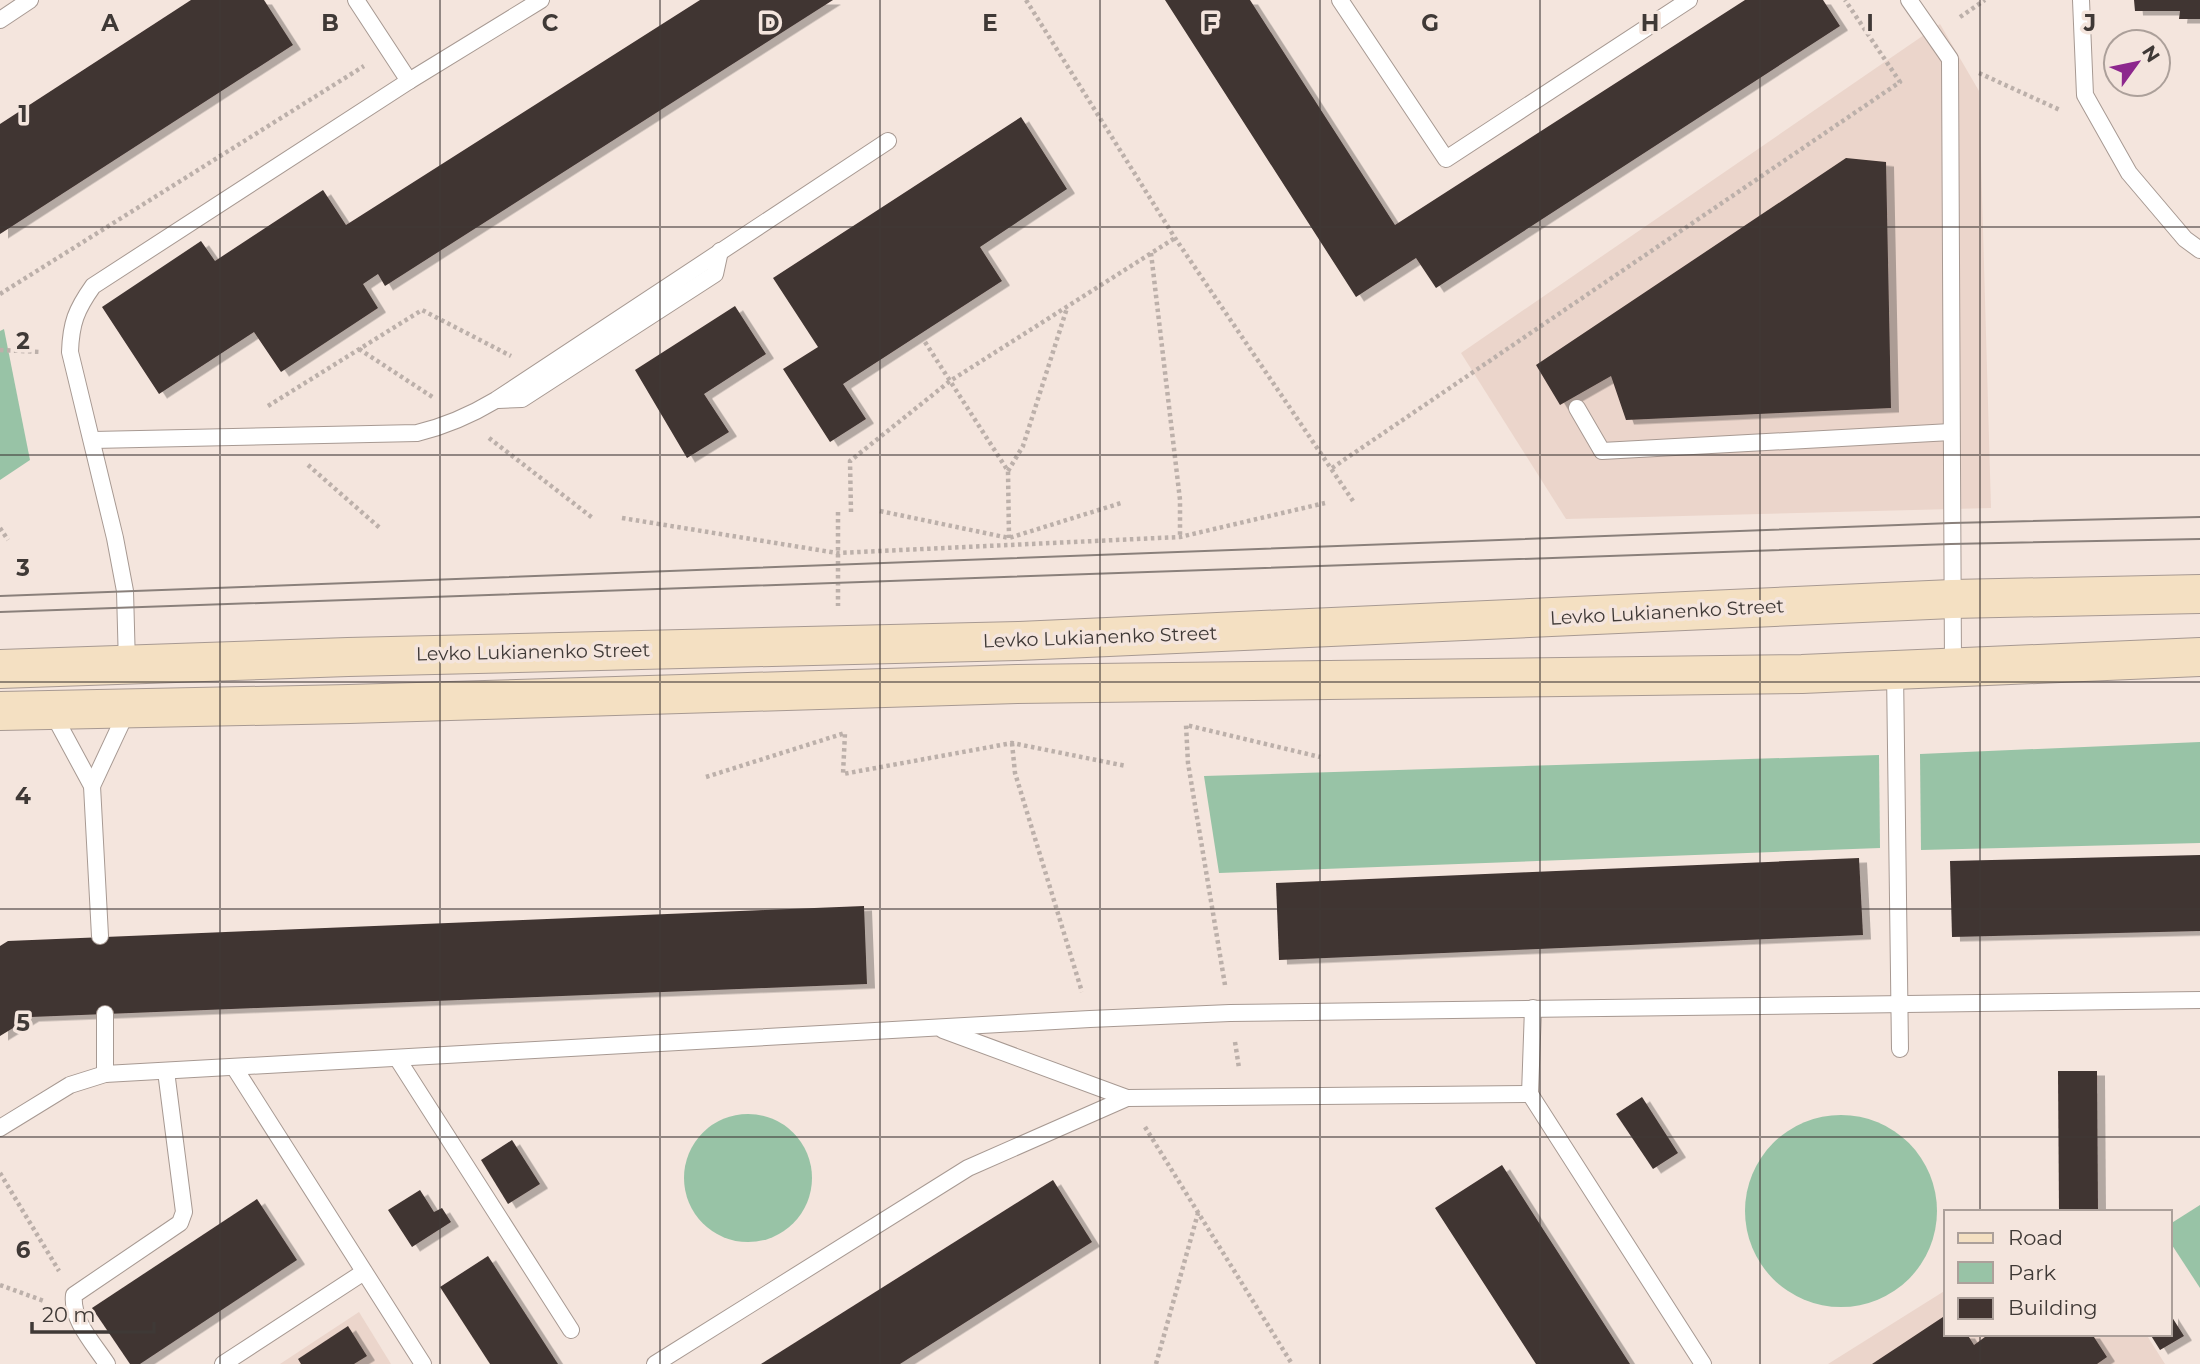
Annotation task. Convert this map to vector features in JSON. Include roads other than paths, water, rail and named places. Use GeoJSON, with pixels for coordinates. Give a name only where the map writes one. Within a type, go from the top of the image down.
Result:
{"type":"FeatureCollection","features":[{"type":"Feature","properties":{"kind":"main road","name":"Levko Lukianenko Street"},"geometry":{"type":"LineString","coordinates":[[0,669],[348,657],[1019,641],[1952,599],[2200,594]]}},
{"type":"Feature","properties":{"kind":"main road"},"geometry":{"type":"LineString","coordinates":[[0,711],[1017,684],[1802,674],[2200,657]]}},
{"type":"Feature","properties":{"kind":"lane"},"geometry":{"type":"LineString","coordinates":[[5,11],[30,0]]}},
{"type":"Feature","properties":{"kind":"lane"},"geometry":{"type":"LineString","coordinates":[[356,0],[409,81]]}},
{"type":"Feature","properties":{"kind":"lane"},"geometry":{"type":"LineString","coordinates":[[127,665],[125,591],[93,440],[70,352],[71,326],[79,306],[93,286],[409,81],[541,0]]}},
{"type":"Feature","properties":{"kind":"lane"},"geometry":{"type":"LineString","coordinates":[[1340,0],[1446,159],[1689,0]]}},
{"type":"Feature","properties":{"kind":"lane"},"geometry":{"type":"LineString","coordinates":[[1909,0],[1950,59],[1953,668]]}},
{"type":"Feature","properties":{"kind":"lane"},"geometry":{"type":"LineString","coordinates":[[2081,0],[2085,94],[2129,173],[2185,239],[2200,250]]}},
{"type":"Feature","properties":{"kind":"lane"},"geometry":{"type":"LineString","coordinates":[[93,440],[417,433],[441,428],[496,400],[888,141]]}},
{"type":"Feature","properties":{"kind":"lane"},"geometry":{"type":"LineString","coordinates":[[496,400],[522,399],[715,274],[720,251]]}},
{"type":"Feature","properties":{"kind":"lane"},"geometry":{"type":"LineString","coordinates":[[1577,408],[1602,451],[1951,432]]}},
{"type":"Feature","properties":{"kind":"lane"},"geometry":{"type":"LineString","coordinates":[[1895,671],[1900,1049]]}},
{"type":"Feature","properties":{"kind":"lane"},"geometry":{"type":"LineString","coordinates":[[92,786],[129,708]]}},
{"type":"Feature","properties":{"kind":"lane"},"geometry":{"type":"LineString","coordinates":[[51,710],[92,786],[100,936]]}},
{"type":"Feature","properties":{"kind":"lane"},"geometry":{"type":"LineString","coordinates":[[0,1128],[70,1085],[105,1074],[1230,1013],[2200,1000]]}},
{"type":"Feature","properties":{"kind":"lane"},"geometry":{"type":"LineString","coordinates":[[1533,1008],[1530,1094],[1703,1364]]}},
{"type":"Feature","properties":{"kind":"lane"},"geometry":{"type":"LineString","coordinates":[[104,1014],[105,1074]]}},
{"type":"Feature","properties":{"kind":"lane"},"geometry":{"type":"LineString","coordinates":[[937,1028],[1127,1098],[1530,1094]]}},
{"type":"Feature","properties":{"kind":"lane"},"geometry":{"type":"LineString","coordinates":[[397,1058],[571,1330]]}},
{"type":"Feature","properties":{"kind":"lane"},"geometry":{"type":"LineString","coordinates":[[234,1067],[423,1364]]}},
{"type":"Feature","properties":{"kind":"lane"},"geometry":{"type":"LineString","coordinates":[[107,1364],[77,1317],[73,1306],[74,1295],[180,1223],[184,1212],[166,1071]]}},
{"type":"Feature","properties":{"kind":"lane"},"geometry":{"type":"LineString","coordinates":[[654,1364],[968,1168],[1127,1098]]}},
{"type":"Feature","properties":{"kind":"lane"},"geometry":{"type":"LineString","coordinates":[[223,1364],[364,1272]]}},
{"type":"Feature","properties":{"kind":"tram line"},"geometry":{"type":"LineString","coordinates":[[0,596],[1952,523],[2200,517]]}},
{"type":"Feature","properties":{"kind":"tram line"},"geometry":{"type":"LineString","coordinates":[[0,612],[1951,544],[2200,539]]}}]}
